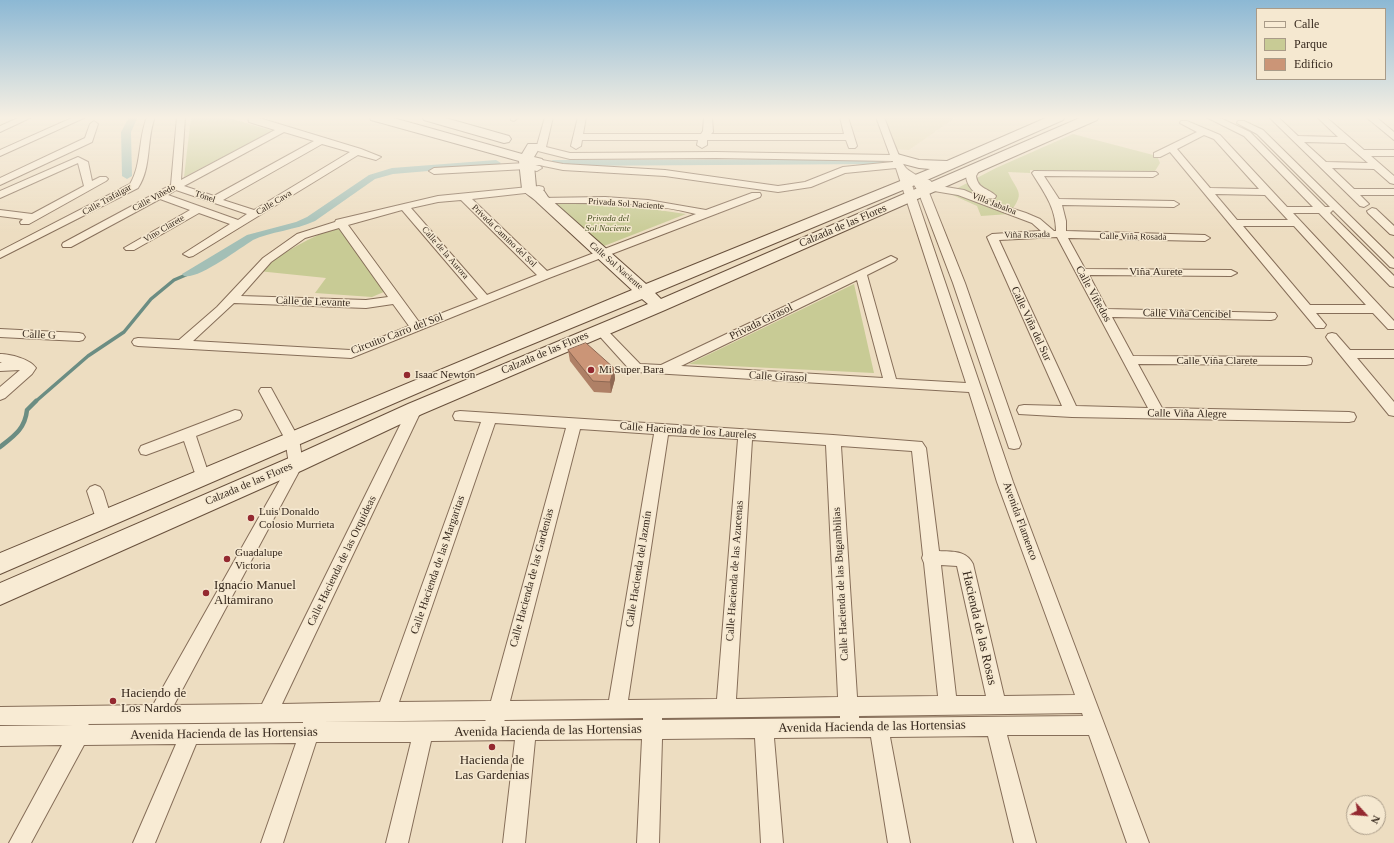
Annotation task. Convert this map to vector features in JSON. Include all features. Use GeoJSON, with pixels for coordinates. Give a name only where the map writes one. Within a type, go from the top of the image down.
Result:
{"type":"FeatureCollection","features":[{"type":"Feature","properties":{"kind":"street"},"geometry":{"type":"LineString","coordinates":[[2,180],[53,156]]}},
{"type":"Feature","properties":{"kind":"street","name":"Calle Trafalgar"},"geometry":{"type":"LineString","coordinates":[[0,255],[134,186],[140,177],[142,156]]}},
{"type":"Feature","properties":{"kind":"street"},"geometry":{"type":"LineString","coordinates":[[176,186],[178,156]]}},
{"type":"Feature","properties":{"kind":"street","name":"Calle Viñedo"},"geometry":{"type":"LineString","coordinates":[[67,245],[232,156]]}},
{"type":"Feature","properties":{"kind":"street"},"geometry":{"type":"LineString","coordinates":[[215,200],[293,156]]}},
{"type":"Feature","properties":{"kind":"street","name":"Calle Cava"},"geometry":{"type":"LineString","coordinates":[[189,254],[349,156]]}},
{"type":"Feature","properties":{"kind":"street"},"geometry":{"type":"LineString","coordinates":[[434,171],[533,156]]}},
{"type":"Feature","properties":{"kind":"street"},"geometry":{"type":"LineString","coordinates":[[182,344],[210,320],[267,260],[301,236],[340,222],[404,206],[463,196],[538,193],[535,156]]}},
{"type":"Feature","properties":{"kind":"street"},"geometry":{"type":"LineString","coordinates":[[536,156],[562,167],[665,173],[778,189],[807,185],[843,170],[912,179]]}},
{"type":"Feature","properties":{"kind":"street"},"geometry":{"type":"LineString","coordinates":[[727,156],[912,179]]}},
{"type":"Feature","properties":{"kind":"street"},"geometry":{"type":"LineString","coordinates":[[900,156],[959,283],[1014,444]]}},
{"type":"Feature","properties":{"kind":"street","name":"Calzada de las Flores"},"geometry":{"type":"LineString","coordinates":[[0,564],[292,439],[646,292],[967,156]]}},
{"type":"Feature","properties":{"kind":"street"},"geometry":{"type":"LineString","coordinates":[[983,156],[993,162]]}},
{"type":"Feature","properties":{"kind":"street","name":"Calzada de las Flores"},"geometry":{"type":"LineString","coordinates":[[0,594],[296,464],[415,409],[659,306],[912,179],[975,169],[1006,156]]}},
{"type":"Feature","properties":{"kind":"street"},"geometry":{"type":"LineString","coordinates":[[1178,156],[1320,325]]}},
{"type":"Feature","properties":{"kind":"street"},"geometry":{"type":"LineString","coordinates":[[1235,156],[1392,326]]}},
{"type":"Feature","properties":{"kind":"street"},"geometry":{"type":"LineString","coordinates":[[1269,156],[1394,283]]}},
{"type":"Feature","properties":{"kind":"street"},"geometry":{"type":"LineString","coordinates":[[1284,156],[1394,265]]}},
{"type":"Feature","properties":{"kind":"street"},"geometry":{"type":"LineString","coordinates":[[1314,156],[1391,227]]}},
{"type":"Feature","properties":{"kind":"street"},"geometry":{"type":"LineString","coordinates":[[1366,156],[1394,181]]}},
{"type":"Feature","properties":{"kind":"street"},"geometry":{"type":"LineString","coordinates":[[0,195],[78,160],[83,162],[89,187]]}},
{"type":"Feature","properties":{"kind":"street"},"geometry":{"type":"LineString","coordinates":[[912,179],[927,165],[948,165]]}},
{"type":"Feature","properties":{"kind":"street"},"geometry":{"type":"LineString","coordinates":[[1323,165],[1377,166]]}},
{"type":"Feature","properties":{"kind":"street","name":"Villa Jabaloa"},"geometry":{"type":"LineString","coordinates":[[975,169],[971,176],[974,186],[984,194],[1061,221]]}},
{"type":"Feature","properties":{"kind":"street","name":"Calle Viñedos"},"geometry":{"type":"LineString","coordinates":[[1153,174],[1037,173],[1056,202],[1061,221],[1056,235],[1081,272],[1158,414]]}},
{"type":"Feature","properties":{"kind":"street"},"geometry":{"type":"LineString","coordinates":[[0,213],[29,220],[103,179]]}},
{"type":"Feature","properties":{"kind":"street","name":"Villa Jabaloa"},"geometry":{"type":"LineString","coordinates":[[912,179],[960,192],[1036,221],[1056,235]]}},
{"type":"Feature","properties":{"kind":"street","name":"Avenida Flamenco"},"geometry":{"type":"LineString","coordinates":[[912,179],[941,284],[1005,482],[1096,725],[1138,843]]}},
{"type":"Feature","properties":{"kind":"street","name":"Tónel"},"geometry":{"type":"LineString","coordinates":[[176,186],[256,214]]}},
{"type":"Feature","properties":{"kind":"street"},"geometry":{"type":"LineString","coordinates":[[960,192],[974,186]]}},
{"type":"Feature","properties":{"kind":"street"},"geometry":{"type":"LineString","coordinates":[[1207,191],[1267,192]]}},
{"type":"Feature","properties":{"kind":"street"},"geometry":{"type":"LineString","coordinates":[[1352,192],[1394,192]]}},
{"type":"Feature","properties":{"kind":"street","name":"Privada Sol Naciente"},"geometry":{"type":"LineString","coordinates":[[538,193],[690,210],[708,214]]}},
{"type":"Feature","properties":{"kind":"street","name":"Calle Sol Naciente"},"geometry":{"type":"LineString","coordinates":[[538,193],[602,255],[646,292],[659,306]]}},
{"type":"Feature","properties":{"kind":"street","name":"Tónel"},"geometry":{"type":"LineString","coordinates":[[160,195],[239,224]]}},
{"type":"Feature","properties":{"kind":"street"},"geometry":{"type":"LineString","coordinates":[[602,255],[756,195]]}},
{"type":"Feature","properties":{"kind":"street","name":"Privada Camino del Sol"},"geometry":{"type":"LineString","coordinates":[[463,196],[546,276]]}},
{"type":"Feature","properties":{"kind":"street"},"geometry":{"type":"LineString","coordinates":[[1056,202],[1174,204]]}},
{"type":"Feature","properties":{"kind":"street","name":"Calle de la Aurora"},"geometry":{"type":"LineString","coordinates":[[404,206],[485,300]]}},
{"type":"Feature","properties":{"kind":"street","name":"Vino Clarete"},"geometry":{"type":"LineString","coordinates":[[130,248],[199,209]]}},
{"type":"Feature","properties":{"kind":"street"},"geometry":{"type":"LineString","coordinates":[[1284,210],[1338,210]]}},
{"type":"Feature","properties":{"kind":"street"},"geometry":{"type":"LineString","coordinates":[[1036,221],[1046,216]]}},
{"type":"Feature","properties":{"kind":"street"},"geometry":{"type":"LineString","coordinates":[[340,222],[395,300],[417,328]]}},
{"type":"Feature","properties":{"kind":"street"},"geometry":{"type":"LineString","coordinates":[[1234,223],[1296,223]]}},
{"type":"Feature","properties":{"kind":"street","name":"Viña Rosada"},"geometry":{"type":"LineString","coordinates":[[993,236],[1056,235]]}},
{"type":"Feature","properties":{"kind":"street","name":"Calle Viña Rosada"},"geometry":{"type":"LineString","coordinates":[[1056,235],[1205,238]]}},
{"type":"Feature","properties":{"kind":"street","name":"Calle Viña del Sur"},"geometry":{"type":"LineString","coordinates":[[993,236],[992,239],[1072,412]]}},
{"type":"Feature","properties":{"kind":"street","name":"Circuito Carro del Sol"},"geometry":{"type":"LineString","coordinates":[[138,342],[352,354],[485,300],[602,255]]}},
{"type":"Feature","properties":{"kind":"street","name":"Privada Girasol"},"geometry":{"type":"LineString","coordinates":[[662,370],[891,259]]}},
{"type":"Feature","properties":{"kind":"street","name":"Viña Aurete"},"geometry":{"type":"LineString","coordinates":[[1081,272],[1230,273]]}},
{"type":"Feature","properties":{"kind":"street"},"geometry":{"type":"LineString","coordinates":[[860,274],[891,383]]}},
{"type":"Feature","properties":{"kind":"street"},"geometry":{"type":"LineString","coordinates":[[941,284],[959,283]]}},
{"type":"Feature","properties":{"kind":"street","name":"Calle de Levante"},"geometry":{"type":"LineString","coordinates":[[230,299],[366,304],[395,300]]}},
{"type":"Feature","properties":{"kind":"street"},"geometry":{"type":"LineString","coordinates":[[1306,309],[1376,309]]}},
{"type":"Feature","properties":{"kind":"street","name":"Calle Viña Cencibel"},"geometry":{"type":"LineString","coordinates":[[1103,313],[1271,316]]}},
{"type":"Feature","properties":{"kind":"street","name":"Calle Girasol"},"geometry":{"type":"LineString","coordinates":[[600,330],[636,368],[974,388]]}},
{"type":"Feature","properties":{"kind":"street","name":"Calle G"},"geometry":{"type":"LineString","coordinates":[[1,334],[79,336]]}},
{"type":"Feature","properties":{"kind":"street"},"geometry":{"type":"LineString","coordinates":[[1332,337],[1394,411]]}},
{"type":"Feature","properties":{"kind":"street"},"geometry":{"type":"LineString","coordinates":[[1347,354],[1394,354]]}},
{"type":"Feature","properties":{"kind":"street"},"geometry":{"type":"LineString","coordinates":[[0,358],[13,359],[18,364]]}},
{"type":"Feature","properties":{"kind":"street","name":"Calle Viña Clarete"},"geometry":{"type":"LineString","coordinates":[[1129,360],[1306,361]]}},
{"type":"Feature","properties":{"kind":"street"},"geometry":{"type":"LineString","coordinates":[[0,367],[18,364],[29,368],[0,394]]}},
{"type":"Feature","properties":{"kind":"street"},"geometry":{"type":"LineString","coordinates":[[432,380],[443,397]]}},
{"type":"Feature","properties":{"kind":"street"},"geometry":{"type":"LineString","coordinates":[[158,715],[296,464],[292,439],[266,391]]}},
{"type":"Feature","properties":{"kind":"street","name":"Calle Hacienda de las Orquídeas"},"geometry":{"type":"LineString","coordinates":[[268,712],[415,409]]}},
{"type":"Feature","properties":{"kind":"street","name":"Calle Viña Alegre"},"geometry":{"type":"LineString","coordinates":[[1024,410],[1349,417]]}},
{"type":"Feature","properties":{"kind":"street"},"geometry":{"type":"LineString","coordinates":[[146,450],[235,415]]}},
{"type":"Feature","properties":{"kind":"street","name":"Calle Hacienda de los Laureles"},"geometry":{"type":"LineString","coordinates":[[460,416],[916,446],[919,448],[930,558]]}},
{"type":"Feature","properties":{"kind":"street","name":"Calle Hacienda de las Margaritas"},"geometry":{"type":"LineString","coordinates":[[386,712],[490,418]]}},
{"type":"Feature","properties":{"kind":"street","name":"Calle Hacienda de las Gardenias"},"geometry":{"type":"LineString","coordinates":[[492,732],[574,424]]}},
{"type":"Feature","properties":{"kind":"street","name":"Calle Hacienda del Jazmín"},"geometry":{"type":"LineString","coordinates":[[617,709],[662,429]]}},
{"type":"Feature","properties":{"kind":"street"},"geometry":{"type":"LineString","coordinates":[[188,433],[203,478]]}},
{"type":"Feature","properties":{"kind":"street","name":"Calle Hacienda de las Azucenas"},"geometry":{"type":"LineString","coordinates":[[726,708],[745,435]]}},
{"type":"Feature","properties":{"kind":"street","name":"Calle Hacienda de las Bugambilias"},"geometry":{"type":"LineString","coordinates":[[833,440],[848,707],[851,728]]}},
{"type":"Feature","properties":{"kind":"street"},"geometry":{"type":"LineString","coordinates":[[95,491],[104,520]]}},
{"type":"Feature","properties":{"kind":"street"},"geometry":{"type":"LineString","coordinates":[[930,558],[948,706]]}},
{"type":"Feature","properties":{"kind":"street","name":"Hacienda de las Rosas"},"geometry":{"type":"LineString","coordinates":[[930,558],[959,559],[965,564],[997,705]]}},
{"type":"Feature","properties":{"kind":"street","name":"Avenida Hacienda de las Hortensias"},"geometry":{"type":"LineString","coordinates":[[0,716],[1088,704]]}},
{"type":"Feature","properties":{"kind":"street"},"geometry":{"type":"LineString","coordinates":[[648,843],[651,730],[653,709]]}},
{"type":"Feature","properties":{"kind":"street"},"geometry":{"type":"LineString","coordinates":[[272,843],[316,713]]}},
{"type":"Feature","properties":{"kind":"street"},"geometry":{"type":"LineString","coordinates":[[20,843],[89,715]]}},
{"type":"Feature","properties":{"kind":"street","name":"Avenida Hacienda de las Hortensias"},"geometry":{"type":"LineString","coordinates":[[0,736],[526,732],[1096,725]]}},
{"type":"Feature","properties":{"kind":"street"},"geometry":{"type":"LineString","coordinates":[[995,726],[1025,843]]}},
{"type":"Feature","properties":{"kind":"street"},"geometry":{"type":"LineString","coordinates":[[879,727],[900,843]]}},
{"type":"Feature","properties":{"kind":"street"},"geometry":{"type":"LineString","coordinates":[[764,729],[772,843]]}},
{"type":"Feature","properties":{"kind":"street"},"geometry":{"type":"LineString","coordinates":[[397,843],[423,732]]}},
{"type":"Feature","properties":{"kind":"street"},"geometry":{"type":"LineString","coordinates":[[514,843],[526,732]]}},
{"type":"Feature","properties":{"kind":"street"},"geometry":{"type":"LineString","coordinates":[[144,843],[190,734]]}},
{"type":"Feature","properties":{"kind":"green space"},"geometry":{"type":"Polygon","coordinates":[[[186,156],[224,156],[184,177],[186,156]]]}},
{"type":"Feature","properties":{"kind":"green space"},"geometry":{"type":"Polygon","coordinates":[[[1022,156],[1157,156],[1160,163],[1155,171],[1030,170],[1030,173],[1008,172],[1019,193],[1017,201],[1009,214],[981,216],[977,206],[948,193],[996,168],[1022,156]]]}},
{"type":"Feature","properties":{"kind":"green space","name":"Privada del Sol Naciente"},"geometry":{"type":"Polygon","coordinates":[[[555,203],[623,205],[686,214],[604,246],[555,203]]]}},
{"type":"Feature","properties":{"kind":"green space"},"geometry":{"type":"Polygon","coordinates":[[[340,226],[386,291],[372,297],[315,293],[326,278],[258,271],[318,235],[340,226]]]}},
{"type":"Feature","properties":{"kind":"green space"},"geometry":{"type":"Polygon","coordinates":[[[854,284],[874,373],[689,364],[854,284]]]}},
{"type":"Feature","properties":{"kind":"building"},"geometry":{"type":"Polygon","coordinates":[[[586,343],[614,368],[610,382],[593,381],[568,350],[586,343]]]}},
{"type":"Feature","properties":{"kind":"waterway"},"geometry":{"type":"LineString","coordinates":[[127,156],[127,176]]}},
{"type":"Feature","properties":{"kind":"waterway"},"geometry":{"type":"LineString","coordinates":[[553,163],[880,162]]}},
{"type":"Feature","properties":{"kind":"waterway"},"geometry":{"type":"LineString","coordinates":[[188,274],[222,256],[251,237],[300,224],[311,219],[372,177],[392,171],[496,163]]}},
{"type":"Feature","properties":{"kind":"waterway"},"geometry":{"type":"LineString","coordinates":[[35,402],[88,356],[124,332],[151,299],[174,280],[188,274]]}},
{"type":"Feature","properties":{"kind":"waterway"},"geometry":{"type":"LineString","coordinates":[[0,447],[18,432],[24,422],[27,410],[35,402]]}},
{"type":"Feature","properties":{"kind":"place","name":"Mi Super Bara"},"geometry":{"type":"Point","coordinates":[591,370]}},
{"type":"Feature","properties":{"kind":"place","name":"Isaac Newton"},"geometry":{"type":"Point","coordinates":[407,375]}},
{"type":"Feature","properties":{"kind":"place","name":"Luis Donaldo Colosio Murrieta"},"geometry":{"type":"Point","coordinates":[251,518]}},
{"type":"Feature","properties":{"kind":"place","name":"Guadalupe Victoria"},"geometry":{"type":"Point","coordinates":[227,559]}},
{"type":"Feature","properties":{"kind":"place","name":"Ignacio Manuel Altamirano"},"geometry":{"type":"Point","coordinates":[206,593]}},
{"type":"Feature","properties":{"kind":"place","name":"Haciendo de Los Nardos"},"geometry":{"type":"Point","coordinates":[113,701]}},
{"type":"Feature","properties":{"kind":"place","name":"Hacienda de Las Gardenias"},"geometry":{"type":"Point","coordinates":[492,747]}}]}
